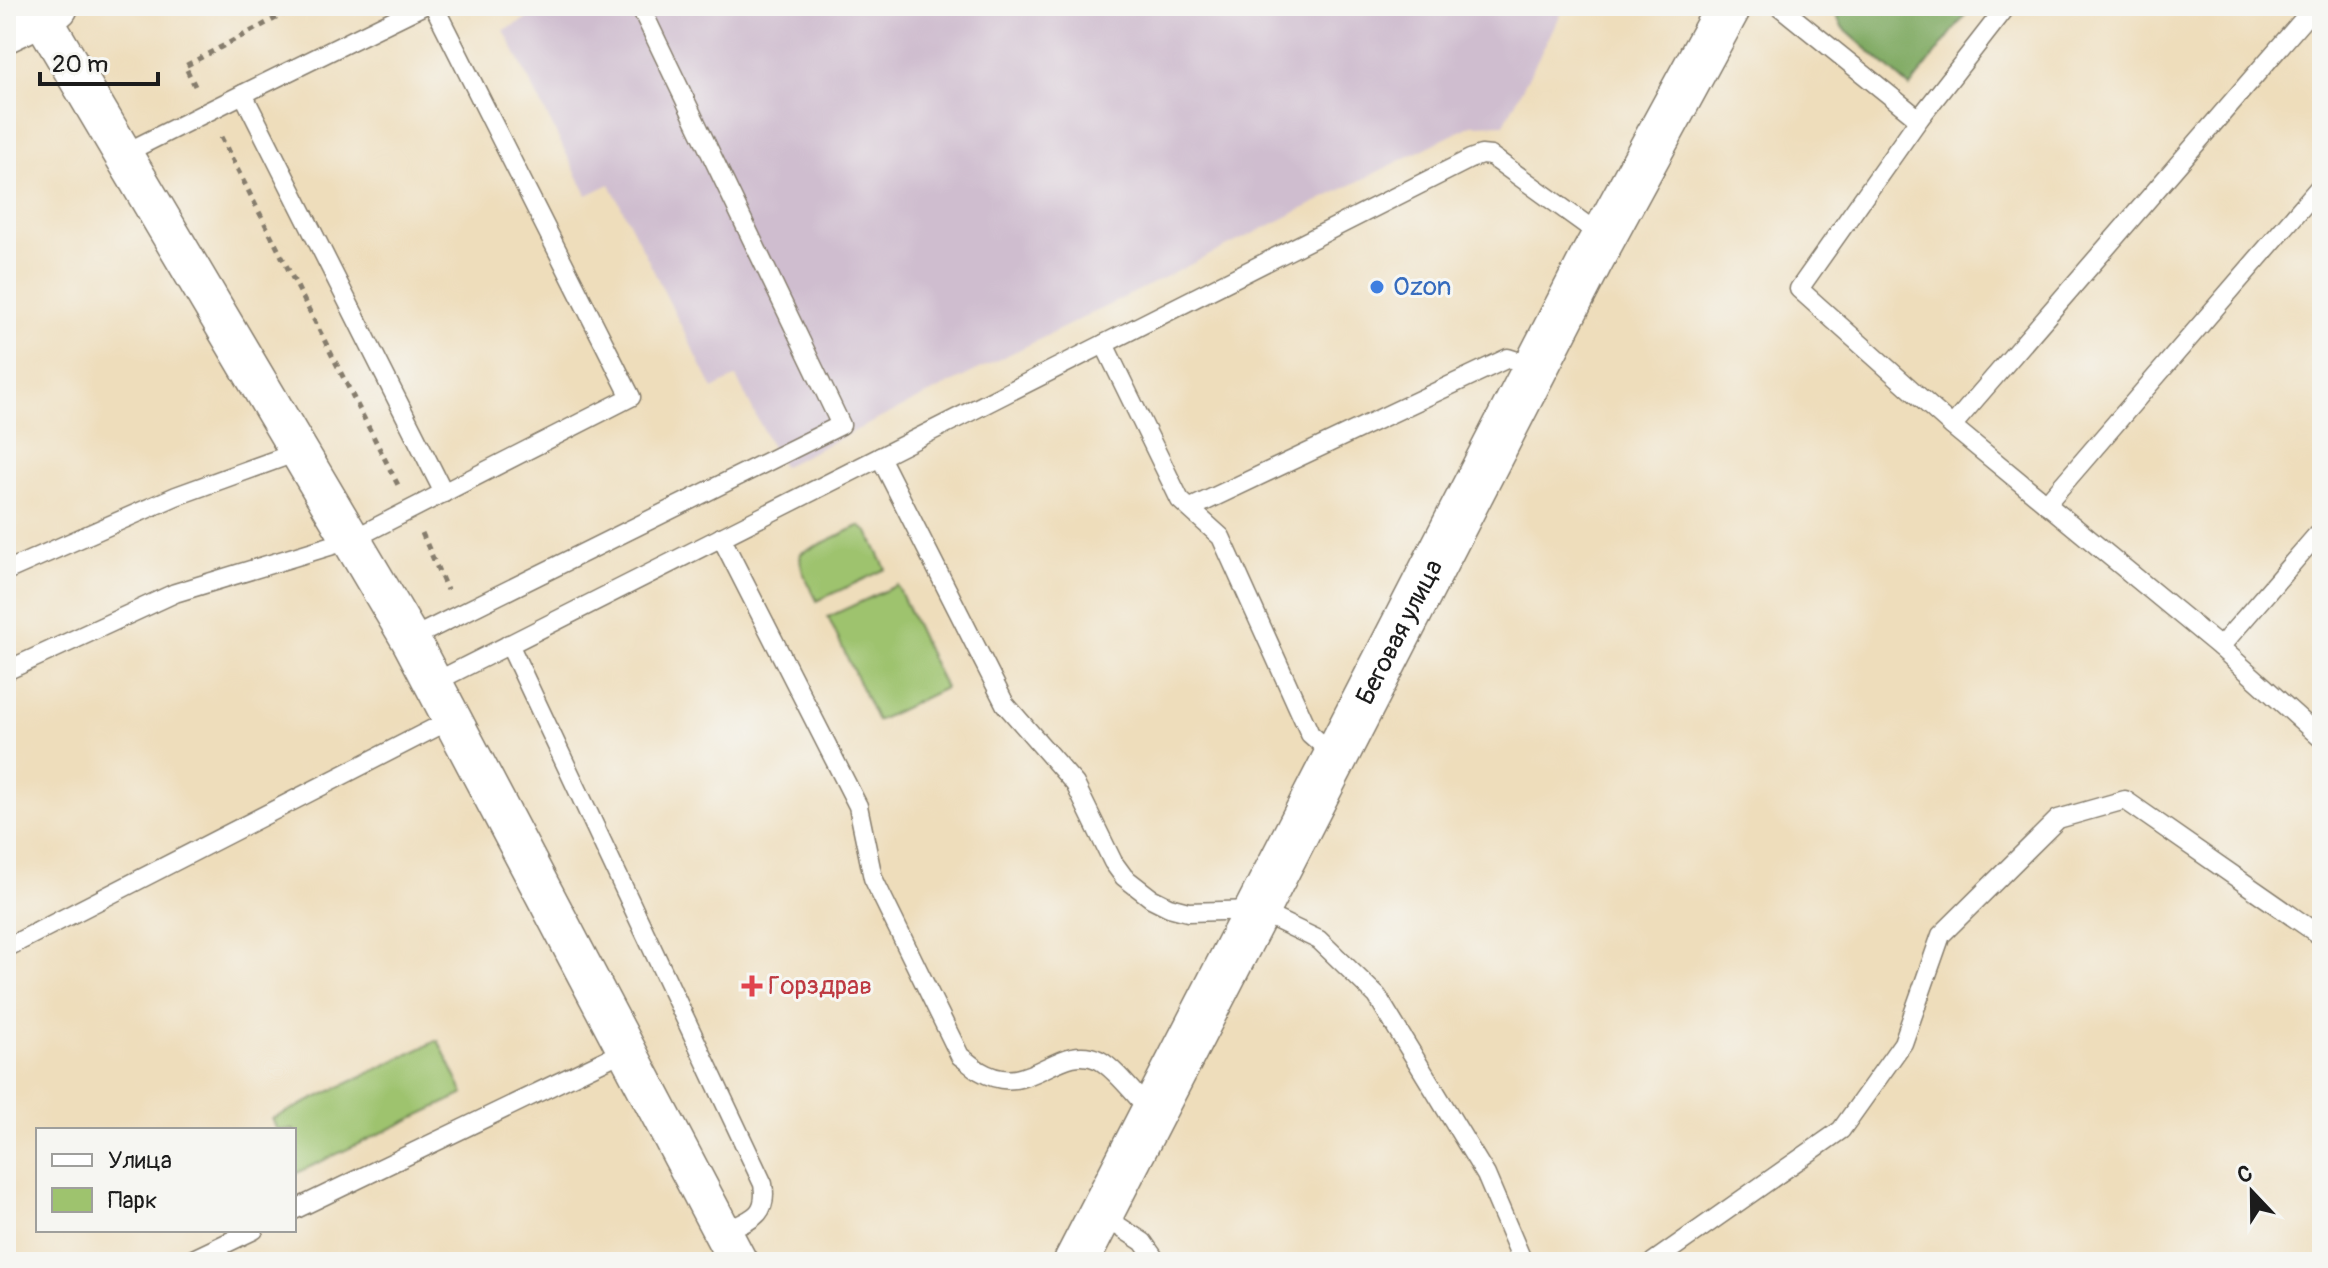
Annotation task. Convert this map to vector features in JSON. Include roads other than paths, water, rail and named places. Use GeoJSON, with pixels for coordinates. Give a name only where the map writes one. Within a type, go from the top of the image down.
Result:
{"type":"FeatureCollection","features":[{"type":"Feature","properties":{"kind":"street","name":"Беговая улица"},"geometry":{"type":"LineString","coordinates":[[1076,1262],[1603,237],[1729,6]]}},
{"type":"Feature","properties":{"kind":"street"},"geometry":{"type":"LineString","coordinates":[[34,14],[123,154],[410,639],[730,1247]]}},
{"type":"Feature","properties":{"kind":"lane"},"geometry":{"type":"LineString","coordinates":[[123,154],[422,6]]}},
{"type":"Feature","properties":{"kind":"lane"},"geometry":{"type":"LineString","coordinates":[[6,671],[175,593],[353,539],[631,397],[434,6]]}},
{"type":"Feature","properties":{"kind":"lane"},"geometry":{"type":"LineString","coordinates":[[410,639],[841,425],[640,6]]}},
{"type":"Feature","properties":{"kind":"lane"},"geometry":{"type":"LineString","coordinates":[[1779,6],[1919,119]]}},
{"type":"Feature","properties":{"kind":"lane"},"geometry":{"type":"LineString","coordinates":[[2007,6],[1919,119],[1799,289],[1952,426],[2220,647],[2322,739]]}},
{"type":"Feature","properties":{"kind":"lane"},"geometry":{"type":"LineString","coordinates":[[1952,426],[2315,6]]}},
{"type":"Feature","properties":{"kind":"lane"},"geometry":{"type":"LineString","coordinates":[[243,94],[444,493]]}},
{"type":"Feature","properties":{"kind":"lane"},"geometry":{"type":"LineString","coordinates":[[433,683],[1481,155],[1491,156],[1603,237]]}},
{"type":"Feature","properties":{"kind":"lane"},"geometry":{"type":"LineString","coordinates":[[2046,504],[2322,184]]}},
{"type":"Feature","properties":{"kind":"lane"},"geometry":{"type":"LineString","coordinates":[[1104,344],[1180,500],[1221,537],[1310,734],[1335,756]]}},
{"type":"Feature","properties":{"kind":"lane"},"geometry":{"type":"LineString","coordinates":[[1191,508],[1508,358],[1536,367]]}},
{"type":"Feature","properties":{"kind":"lane"},"geometry":{"type":"LineString","coordinates":[[6,571],[176,496],[300,451]]}},
{"type":"Feature","properties":{"kind":"lane"},"geometry":{"type":"LineString","coordinates":[[880,457],[1005,704],[1075,784],[1113,862],[1124,877],[1151,898],[1188,912],[1256,910],[1319,940],[1377,996],[1486,1175],[1523,1262]]}},
{"type":"Feature","properties":{"kind":"lane"},"geometry":{"type":"LineString","coordinates":[[2220,647],[2322,529]]}},
{"type":"Feature","properties":{"kind":"lane"},"geometry":{"type":"LineString","coordinates":[[721,537],[858,806],[873,878],[960,1056],[981,1072],[997,1078],[1025,1078],[1039,1074],[1069,1056],[1082,1055],[1100,1061],[1152,1113]]}},
{"type":"Feature","properties":{"kind":"lane"},"geometry":{"type":"LineString","coordinates":[[509,644],[763,1184],[766,1199],[730,1247]]}},
{"type":"Feature","properties":{"kind":"lane"},"geometry":{"type":"LineString","coordinates":[[6,948],[452,719]]}},
{"type":"Feature","properties":{"kind":"lane"},"geometry":{"type":"LineString","coordinates":[[1653,1262],[1841,1130],[1903,1043],[1941,935],[2058,819],[2125,800],[2322,937]]}},
{"type":"Feature","properties":{"kind":"lane"},"geometry":{"type":"LineString","coordinates":[[296,1209],[626,1050]]}},
{"type":"Feature","properties":{"kind":"lane"},"geometry":{"type":"LineString","coordinates":[[1100,1214],[1143,1242],[1157,1262]]}},
{"type":"Feature","properties":{"kind":"lane"},"geometry":{"type":"LineString","coordinates":[[187,1262],[250,1232]]}},
{"type":"Feature","properties":{"kind":"place","name":"Ozon"},"geometry":{"type":"Point","coordinates":[1377,287]}},
{"type":"Feature","properties":{"kind":"place","name":"Горздрав"},"geometry":{"type":"Point","coordinates":[752,986]}}]}
